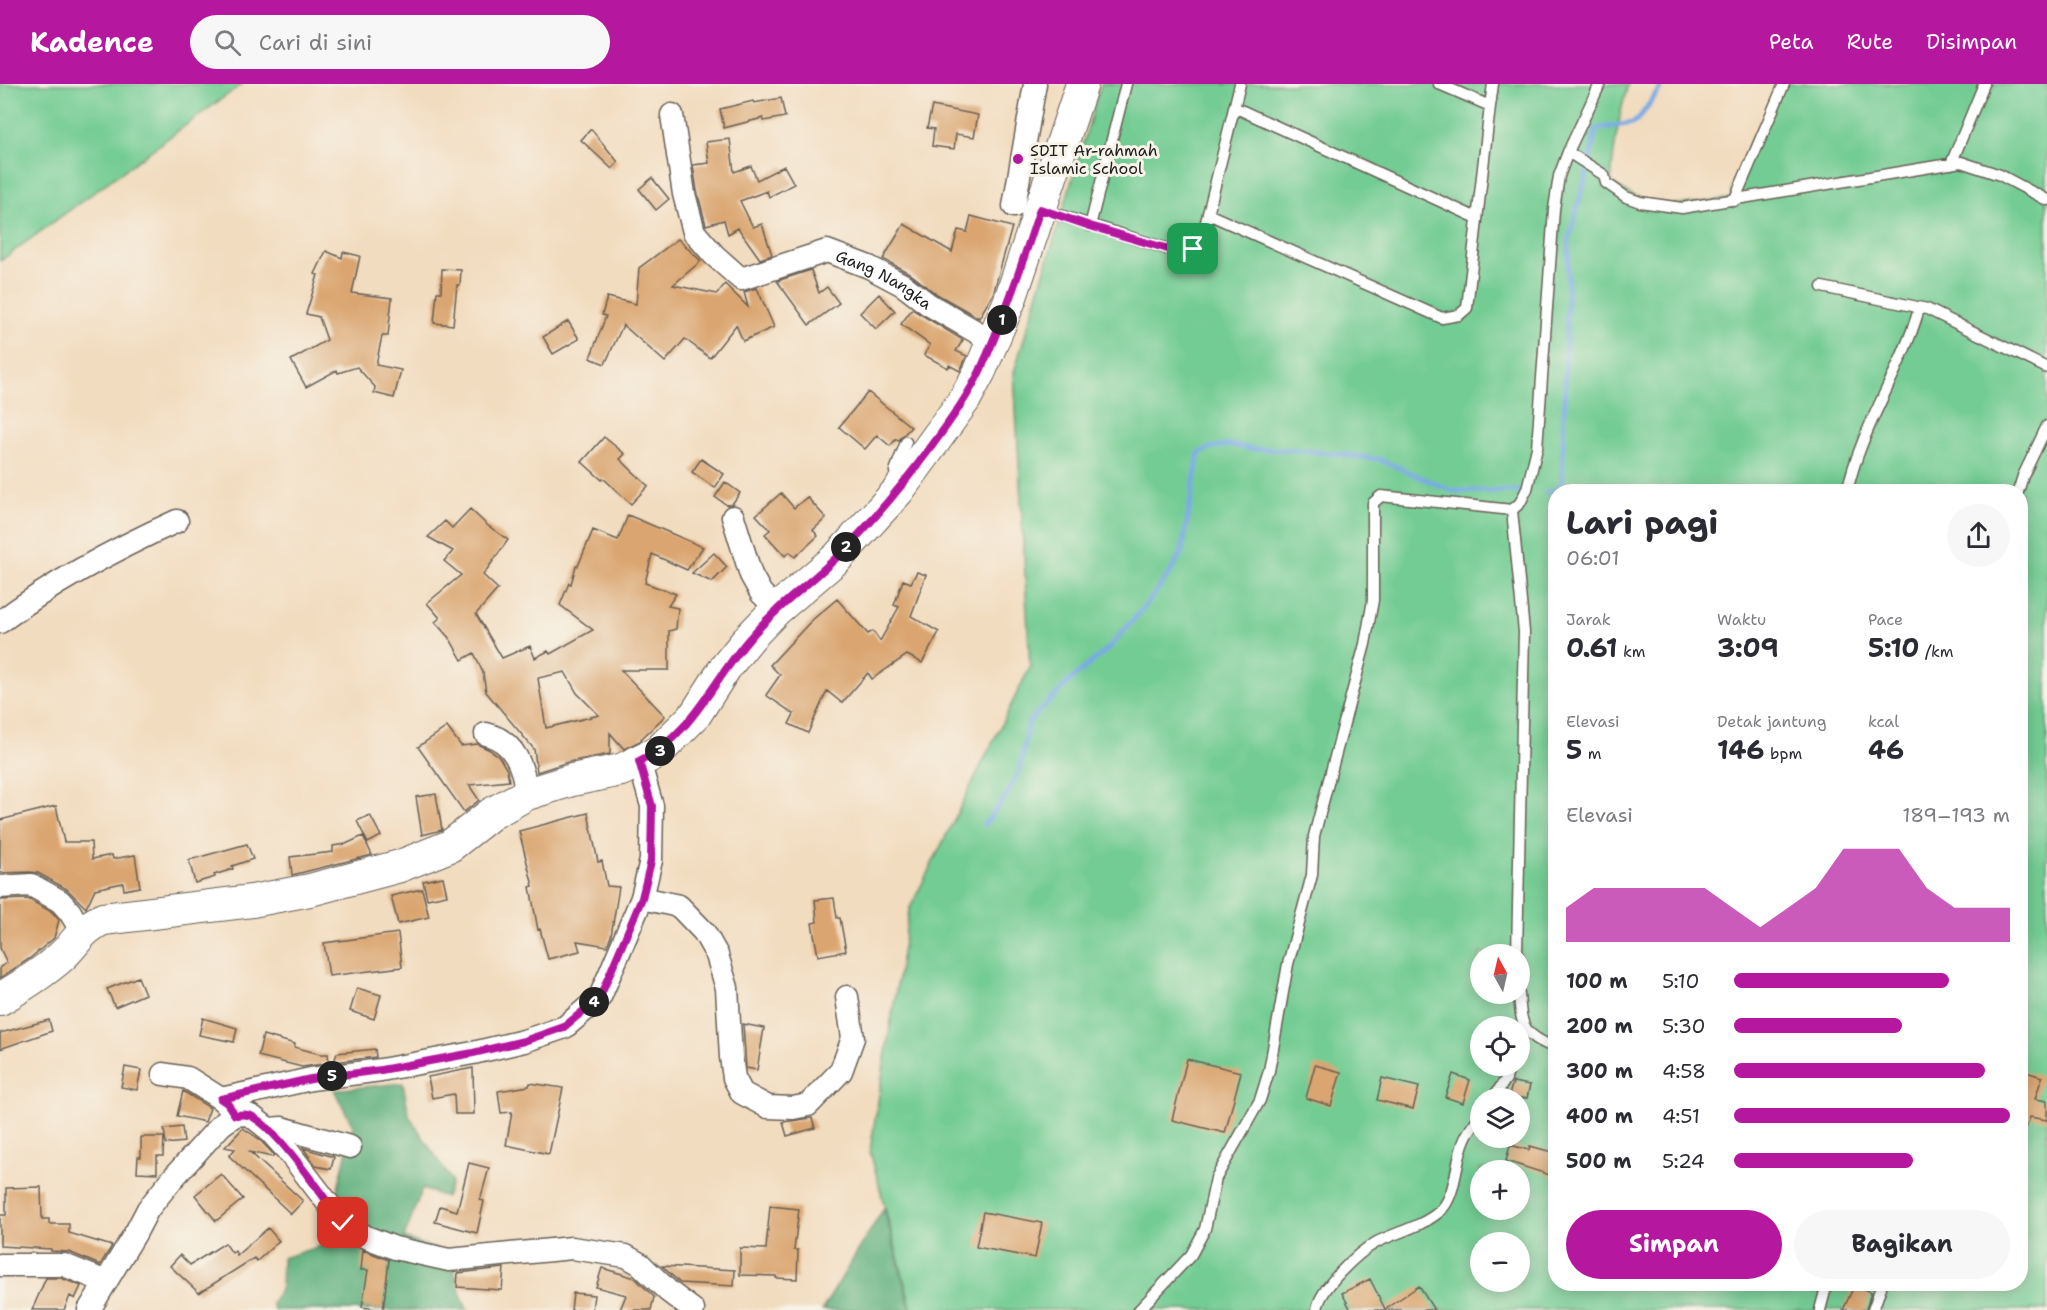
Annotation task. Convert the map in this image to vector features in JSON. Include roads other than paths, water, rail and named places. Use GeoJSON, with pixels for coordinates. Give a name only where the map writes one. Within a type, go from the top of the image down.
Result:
{"type":"FeatureCollection","features":[{"type":"Feature","properties":{"kind":"main road"},"geometry":{"type":"LineString","coordinates":[[0,999],[44,971],[64,954],[90,925],[103,920],[252,901],[310,890],[400,866],[450,846],[491,814],[527,794],[572,780],[621,770],[658,752],[695,715],[725,668],[750,637],[777,609],[837,558],[898,491],[965,399],[980,371],[1010,300],[1027,208],[1082,84]]}},
{"type":"Feature","properties":{"kind":"street"},"geometry":{"type":"LineString","coordinates":[[1027,208],[1035,84]]}},
{"type":"Feature","properties":{"kind":"street","name":"Gang Nangka"},"geometry":{"type":"LineString","coordinates":[[672,115],[684,194],[694,232],[714,255],[741,279],[827,251],[869,267],[903,285],[928,304],[992,341]]}},
{"type":"Feature","properties":{"kind":"street"},"geometry":{"type":"LineString","coordinates":[[733,517],[751,575],[761,593],[777,609]]}},
{"type":"Feature","properties":{"kind":"street"},"geometry":{"type":"LineString","coordinates":[[0,622],[63,578],[177,520]]}},
{"type":"Feature","properties":{"kind":"street"},"geometry":{"type":"LineString","coordinates":[[486,734],[499,737],[510,748],[519,763],[527,794]]}},
{"type":"Feature","properties":{"kind":"street"},"geometry":{"type":"LineString","coordinates":[[228,1107],[311,1079],[381,1070],[524,1041],[564,1027],[600,997],[642,898],[651,861],[652,806],[639,761]]}},
{"type":"Feature","properties":{"kind":"street"},"geometry":{"type":"LineString","coordinates":[[0,887],[31,885],[60,901],[82,932]]}},
{"type":"Feature","properties":{"kind":"street"},"geometry":{"type":"LineString","coordinates":[[642,898],[679,906],[704,932],[717,955],[727,988],[734,1078],[742,1093],[768,1107],[808,1105],[841,1071],[853,1038],[847,997]]}},
{"type":"Feature","properties":{"kind":"street"},"geometry":{"type":"LineString","coordinates":[[163,1074],[188,1078],[228,1107],[253,1117],[268,1129],[343,1223],[366,1237],[395,1248],[449,1260],[572,1248],[626,1256],[640,1264],[668,1291],[693,1310]]}},
{"type":"Feature","properties":{"kind":"street"},"geometry":{"type":"LineString","coordinates":[[89,1310],[148,1209],[221,1125],[228,1107]]}},
{"type":"Feature","properties":{"kind":"street"},"geometry":{"type":"LineString","coordinates":[[268,1129],[282,1128],[350,1147]]}},
{"type":"Feature","properties":{"kind":"street"},"geometry":{"type":"LineString","coordinates":[[0,1265],[64,1265],[106,1282]]}},
{"type":"Feature","properties":{"kind":"lane"},"geometry":{"type":"LineString","coordinates":[[1090,226],[1126,84]]}},
{"type":"Feature","properties":{"kind":"lane"},"geometry":{"type":"LineString","coordinates":[[1027,208],[1183,253],[1193,249],[1202,238],[1240,84]]}},
{"type":"Feature","properties":{"kind":"lane"},"geometry":{"type":"LineString","coordinates":[[1439,84],[1490,106]]}},
{"type":"Feature","properties":{"kind":"lane"},"geometry":{"type":"LineString","coordinates":[[1208,214],[1442,318],[1459,315],[1467,308],[1493,84]]}},
{"type":"Feature","properties":{"kind":"lane"},"geometry":{"type":"LineString","coordinates":[[1518,944],[1524,632],[1516,506],[1527,489],[1537,448],[1554,209],[1559,176],[1600,84]]}},
{"type":"Feature","properties":{"kind":"lane"},"geometry":{"type":"LineString","coordinates":[[1734,201],[1784,84]]}},
{"type":"Feature","properties":{"kind":"lane"},"geometry":{"type":"LineString","coordinates":[[1951,164],[1984,84]]}},
{"type":"Feature","properties":{"kind":"lane"},"geometry":{"type":"LineString","coordinates":[[1234,107],[1477,218]]}},
{"type":"Feature","properties":{"kind":"lane"},"geometry":{"type":"LineString","coordinates":[[1568,152],[1604,176],[1606,183],[1613,188],[1640,202],[1682,208],[1961,162],[2000,175],[2047,200]]}},
{"type":"Feature","properties":{"kind":"lane"},"geometry":{"type":"LineString","coordinates":[[1822,287],[1927,309],[2047,368]]}},
{"type":"Feature","properties":{"kind":"lane"},"geometry":{"type":"LineString","coordinates":[[1849,484],[1866,431],[1911,337],[1919,309]]}},
{"type":"Feature","properties":{"kind":"lane"},"geometry":{"type":"LineString","coordinates":[[2020,484],[2047,426]]}},
{"type":"Feature","properties":{"kind":"lane"},"geometry":{"type":"LineString","coordinates":[[898,491],[895,471],[906,442]]}},
{"type":"Feature","properties":{"kind":"lane"},"geometry":{"type":"LineString","coordinates":[[1139,1310],[1191,1255],[1205,1229],[1216,1178],[1260,1100],[1269,1071],[1288,964],[1312,875],[1314,836],[1365,644],[1373,600],[1373,503],[1381,496],[1516,506]]}},
{"type":"Feature","properties":{"kind":"lane"},"geometry":{"type":"LineString","coordinates":[[1530,1037],[1548,1045]]}},
{"type":"Feature","properties":{"kind":"lane"},"geometry":{"type":"LineString","coordinates":[[1317,1310],[1324,1290],[1354,1259],[1375,1243],[1422,1223],[1447,1204],[1465,1139],[1470,1131]]}},
{"type":"Feature","properties":{"kind":"lane"},"geometry":{"type":"LineString","coordinates":[[1820,1310],[1825,1291]]}},
{"type":"Feature","properties":{"kind":"lane"},"geometry":{"type":"LineString","coordinates":[[1874,1310],[1880,1291]]}},
{"type":"Feature","properties":{"kind":"waterway"},"geometry":{"type":"LineString","coordinates":[[1560,484],[1569,239],[1596,129],[1633,123],[1640,117],[1663,84]]}},
{"type":"Feature","properties":{"kind":"waterway"},"geometry":{"type":"LineString","coordinates":[[984,825],[1007,795],[1020,769],[1029,721],[1073,678],[1109,648],[1172,570],[1182,551],[1199,453],[1213,447],[1231,445],[1252,449],[1338,454],[1378,459],[1453,491],[1525,491]]}},
{"type":"Feature","properties":{"kind":"place","name":"SDIT Ar-rahmah Islamic School"},"geometry":{"type":"Point","coordinates":[1018,159]}}]}
